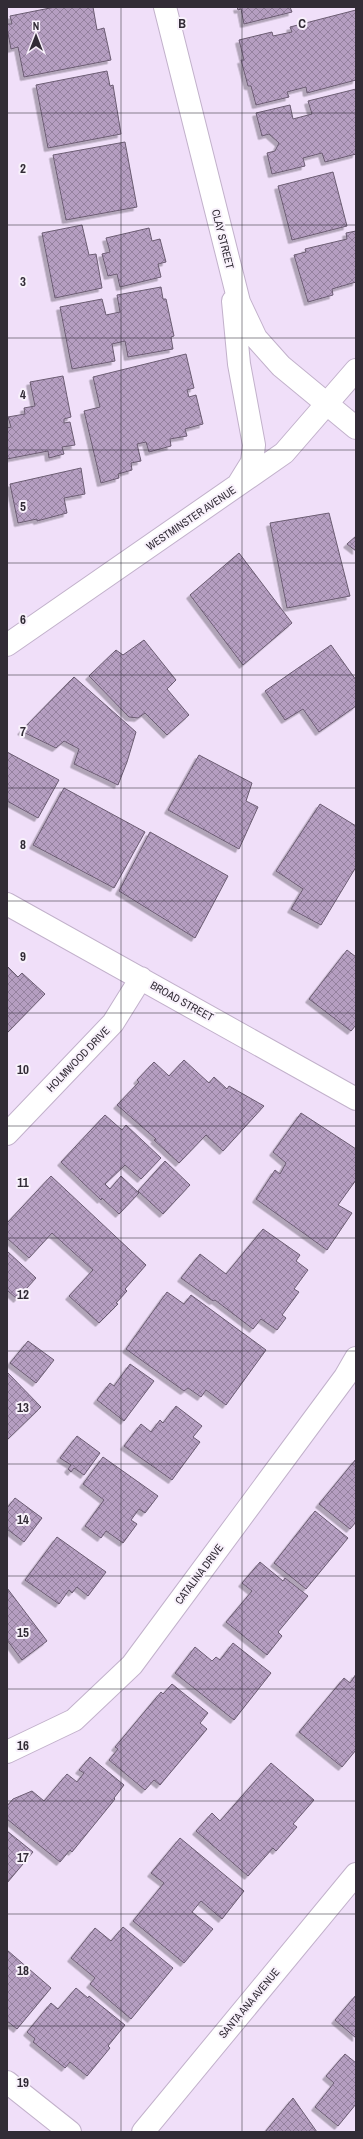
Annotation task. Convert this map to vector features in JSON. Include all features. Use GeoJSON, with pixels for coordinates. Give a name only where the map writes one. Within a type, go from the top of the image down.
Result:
{"type":"FeatureCollection","features":[{"type":"Feature","properties":{"kind":"street","name":"CLAY STREET"},"geometry":{"type":"LineString","coordinates":[[165,7],[230,272],[239,302],[256,338],[281,366],[356,428]]}},
{"type":"Feature","properties":{"kind":"street"},"geometry":{"type":"LineString","coordinates":[[230,272],[240,364],[254,445],[252,462],[238,486]]}},
{"type":"Feature","properties":{"kind":"street","name":"WESTMINSTER AVENUE"},"geometry":{"type":"LineString","coordinates":[[7,645],[284,453],[328,405],[356,370]]}},
{"type":"Feature","properties":{"kind":"street","name":"BROAD STREET"},"geometry":{"type":"LineString","coordinates":[[7,904],[356,1099]]}},
{"type":"Feature","properties":{"kind":"street","name":"HOLMWOOD DRIVE"},"geometry":{"type":"LineString","coordinates":[[7,1134],[113,1023],[140,978]]}},
{"type":"Feature","properties":{"kind":"street","name":"CATALINA DRIVE"},"geometry":{"type":"LineString","coordinates":[[7,1752],[74,1720],[132,1665],[345,1377],[356,1358]]}},
{"type":"Feature","properties":{"kind":"street","name":"SANTA ANA AVENUE"},"geometry":{"type":"LineString","coordinates":[[143,2132],[356,1874]]}},
{"type":"Feature","properties":{"kind":"street"},"geometry":{"type":"LineString","coordinates":[[7,2082],[70,2132]]}},
{"type":"Feature","properties":{"kind":"building"},"geometry":{"type":"Polygon","coordinates":[[[55,7],[93,7],[97,30],[104,28],[111,60],[24,77],[18,47],[11,49],[7,28],[7,24],[12,24],[10,16],[55,7]]]}},
{"type":"Feature","properties":{"kind":"building"},"geometry":{"type":"Polygon","coordinates":[[[237,7],[290,7],[292,12],[244,24],[241,9],[238,10],[237,7]]]}},
{"type":"Feature","properties":{"kind":"building"},"geometry":{"type":"Polygon","coordinates":[[[356,10],[356,80],[307,93],[306,87],[287,92],[289,97],[256,105],[251,86],[248,86],[241,60],[244,60],[239,40],[272,32],[273,36],[292,32],[290,27],[356,10]]]}},
{"type":"Feature","properties":{"kind":"building"},"geometry":{"type":"Polygon","coordinates":[[[107,71],[110,86],[113,85],[121,134],[48,148],[36,85],[107,71]]]}},
{"type":"Feature","properties":{"kind":"building"},"geometry":{"type":"Polygon","coordinates":[[[356,89],[356,154],[325,162],[322,153],[303,158],[305,166],[272,174],[267,153],[275,151],[279,143],[269,134],[262,136],[256,113],[290,105],[293,119],[312,114],[308,101],[356,89]]]}},
{"type":"Feature","properties":{"kind":"building"},"geometry":{"type":"Polygon","coordinates":[[[125,142],[137,207],[66,220],[53,155],[125,142]]]}},
{"type":"Feature","properties":{"kind":"building"},"geometry":{"type":"Polygon","coordinates":[[[333,172],[347,226],[292,240],[278,186],[333,172]]]}},
{"type":"Feature","properties":{"kind":"building"},"geometry":{"type":"Polygon","coordinates":[[[82,225],[89,255],[96,254],[102,288],[55,298],[42,233],[82,225]]]}},
{"type":"Feature","properties":{"kind":"building"},"geometry":{"type":"Polygon","coordinates":[[[149,228],[152,241],[160,239],[166,262],[158,264],[161,277],[120,287],[117,274],[108,276],[102,254],[110,252],[106,238],[149,228]]]}},
{"type":"Feature","properties":{"kind":"building"},"geometry":{"type":"Polygon","coordinates":[[[356,231],[356,282],[332,289],[333,295],[308,302],[294,255],[306,252],[305,249],[347,239],[346,233],[356,231]]]}},
{"type":"Feature","properties":{"kind":"building"},"geometry":{"type":"Polygon","coordinates":[[[161,287],[163,299],[166,299],[174,336],[171,337],[173,349],[128,357],[125,341],[112,344],[115,361],[72,369],[60,307],[102,299],[106,315],[120,312],[117,295],[161,287]]]}},
{"type":"Feature","properties":{"kind":"building"},"geometry":{"type":"Polygon","coordinates":[[[186,354],[194,388],[187,390],[189,397],[196,395],[203,424],[185,429],[187,436],[170,439],[171,446],[149,452],[146,442],[137,444],[141,461],[131,463],[132,470],[118,474],[119,478],[101,483],[84,411],[100,407],[93,377],[186,354]]]}},
{"type":"Feature","properties":{"kind":"building"},"geometry":{"type":"Polygon","coordinates":[[[63,376],[71,417],[64,419],[64,423],[70,422],[75,445],[62,447],[64,454],[49,458],[48,451],[7,459],[7,428],[11,427],[8,417],[25,414],[24,408],[35,406],[30,382],[63,376]]]}},
{"type":"Feature","properties":{"kind":"building"},"geometry":{"type":"Polygon","coordinates":[[[81,468],[85,494],[64,498],[67,513],[37,521],[37,519],[18,523],[10,484],[81,468]]]}},
{"type":"Feature","properties":{"kind":"building"},"geometry":{"type":"Polygon","coordinates":[[[329,513],[350,596],[287,608],[270,523],[329,513]]]}},
{"type":"Feature","properties":{"kind":"building"},"geometry":{"type":"Polygon","coordinates":[[[356,536],[356,551],[347,544],[356,536]]]}},
{"type":"Feature","properties":{"kind":"building"},"geometry":{"type":"Polygon","coordinates":[[[239,553],[292,623],[243,665],[190,595],[239,553]]]}},
{"type":"Feature","properties":{"kind":"building"},"geometry":{"type":"Polygon","coordinates":[[[144,640],[176,680],[167,689],[189,715],[167,735],[145,713],[138,718],[129,717],[89,676],[116,650],[123,655],[144,640]]]}},
{"type":"Feature","properties":{"kind":"building"},"geometry":{"type":"Polygon","coordinates":[[[331,645],[356,680],[356,706],[319,732],[303,709],[285,720],[265,691],[331,645]]]}},
{"type":"Feature","properties":{"kind":"building"},"geometry":{"type":"Polygon","coordinates":[[[74,677],[136,732],[118,785],[74,764],[79,749],[64,741],[56,748],[21,731],[74,677]]]}},
{"type":"Feature","properties":{"kind":"building"},"geometry":{"type":"Polygon","coordinates":[[[7,752],[59,780],[38,818],[7,801],[7,752]]]}},
{"type":"Feature","properties":{"kind":"building"},"geometry":{"type":"Polygon","coordinates":[[[199,755],[252,783],[246,801],[258,807],[239,849],[168,810],[199,755]]]}},
{"type":"Feature","properties":{"kind":"building"},"geometry":{"type":"Polygon","coordinates":[[[64,788],[145,832],[114,888],[33,845],[64,788]]]}},
{"type":"Feature","properties":{"kind":"building"},"geometry":{"type":"Polygon","coordinates":[[[320,804],[356,826],[356,867],[321,925],[291,909],[303,889],[276,871],[320,804]]]}},
{"type":"Feature","properties":{"kind":"building"},"geometry":{"type":"Polygon","coordinates":[[[150,832],[228,876],[195,938],[119,891],[150,832]]]}},
{"type":"Feature","properties":{"kind":"building"},"geometry":{"type":"Polygon","coordinates":[[[347,950],[356,957],[356,1025],[351,1031],[309,999],[347,950]]]}},
{"type":"Feature","properties":{"kind":"building"},"geometry":{"type":"Polygon","coordinates":[[[7,966],[18,977],[22,973],[45,994],[7,1033],[7,966]]]}},
{"type":"Feature","properties":{"kind":"building"},"geometry":{"type":"Polygon","coordinates":[[[184,1060],[209,1083],[214,1077],[227,1089],[229,1086],[264,1106],[223,1151],[206,1135],[179,1163],[154,1140],[156,1139],[117,1105],[139,1082],[137,1080],[154,1062],[169,1076],[184,1060]]]}},
{"type":"Feature","properties":{"kind":"building"},"geometry":{"type":"Polygon","coordinates":[[[301,1113],[356,1149],[356,1180],[338,1205],[352,1213],[327,1250],[256,1199],[275,1170],[280,1174],[286,1163],[273,1152],[301,1113]]]}},
{"type":"Feature","properties":{"kind":"building"},"geometry":{"type":"Polygon","coordinates":[[[105,1115],[122,1130],[126,1125],[161,1158],[141,1179],[125,1165],[105,1184],[110,1189],[121,1176],[139,1193],[119,1214],[102,1198],[101,1200],[61,1162],[105,1115]]]}},
{"type":"Feature","properties":{"kind":"building"},"geometry":{"type":"Polygon","coordinates":[[[165,1161],[190,1185],[163,1214],[138,1191],[165,1161]]]}},
{"type":"Feature","properties":{"kind":"building"},"geometry":{"type":"Polygon","coordinates":[[[51,1176],[146,1265],[125,1289],[127,1291],[116,1303],[118,1304],[99,1323],[69,1296],[93,1270],[52,1233],[29,1258],[7,1238],[7,1223],[51,1176]]]}},
{"type":"Feature","properties":{"kind":"building"},"geometry":{"type":"Polygon","coordinates":[[[263,1229],[300,1255],[296,1261],[308,1270],[294,1289],[299,1292],[282,1315],[286,1318],[277,1330],[261,1319],[253,1329],[215,1300],[213,1301],[181,1278],[200,1254],[226,1274],[263,1229]]]}},
{"type":"Feature","properties":{"kind":"building"},"geometry":{"type":"Polygon","coordinates":[[[7,1251],[36,1278],[17,1299],[7,1290],[7,1251]]]}},
{"type":"Feature","properties":{"kind":"building"},"geometry":{"type":"Polygon","coordinates":[[[167,1292],[184,1304],[191,1295],[266,1350],[226,1405],[206,1390],[201,1397],[188,1388],[184,1391],[126,1349],[167,1292]]]}},
{"type":"Feature","properties":{"kind":"building"},"geometry":{"type":"Polygon","coordinates":[[[28,1341],[54,1360],[36,1383],[10,1363],[28,1341]]]}},
{"type":"Feature","properties":{"kind":"building"},"geometry":{"type":"Polygon","coordinates":[[[130,1364],[154,1381],[124,1421],[97,1400],[110,1383],[114,1386],[130,1364]]]}},
{"type":"Feature","properties":{"kind":"building"},"geometry":{"type":"Polygon","coordinates":[[[7,1372],[41,1407],[7,1440],[7,1372]]]}},
{"type":"Feature","properties":{"kind":"building"},"geometry":{"type":"Polygon","coordinates":[[[176,1406],[202,1426],[193,1437],[200,1442],[172,1480],[124,1446],[141,1424],[151,1432],[160,1420],[163,1423],[176,1406]]]}},
{"type":"Feature","properties":{"kind":"building"},"geometry":{"type":"Polygon","coordinates":[[[77,1436],[100,1453],[84,1475],[74,1468],[71,1472],[68,1469],[71,1465],[60,1458],[77,1436]]]}},
{"type":"Feature","properties":{"kind":"building"},"geometry":{"type":"Polygon","coordinates":[[[103,1457],[158,1496],[145,1513],[139,1509],[131,1520],[137,1524],[123,1543],[106,1531],[101,1538],[85,1526],[104,1500],[83,1484],[103,1457]]]}},
{"type":"Feature","properties":{"kind":"building"},"geometry":{"type":"Polygon","coordinates":[[[356,1459],[356,1522],[350,1529],[319,1504],[356,1459]]]}},
{"type":"Feature","properties":{"kind":"building"},"geometry":{"type":"Polygon","coordinates":[[[15,1498],[42,1518],[24,1542],[7,1529],[7,1508],[15,1498]]]}},
{"type":"Feature","properties":{"kind":"building"},"geometry":{"type":"Polygon","coordinates":[[[315,1511],[348,1538],[306,1589],[274,1563],[315,1511]]]}},
{"type":"Feature","properties":{"kind":"building"},"geometry":{"type":"Polygon","coordinates":[[[57,1537],[106,1572],[88,1596],[77,1587],[72,1593],[69,1590],[59,1604],[25,1580],[57,1537]]]}},
{"type":"Feature","properties":{"kind":"building"},"geometry":{"type":"Polygon","coordinates":[[[260,1562],[283,1581],[285,1578],[308,1596],[278,1632],[282,1636],[267,1655],[226,1622],[252,1591],[242,1583],[260,1562]]]}},
{"type":"Feature","properties":{"kind":"building"},"geometry":{"type":"Polygon","coordinates":[[[7,1588],[47,1641],[22,1660],[7,1640],[7,1588]]]}},
{"type":"Feature","properties":{"kind":"building"},"geometry":{"type":"Polygon","coordinates":[[[233,1643],[271,1673],[234,1720],[175,1673],[195,1647],[212,1661],[216,1657],[220,1660],[233,1643]]]}},
{"type":"Feature","properties":{"kind":"building"},"geometry":{"type":"Polygon","coordinates":[[[356,1674],[356,1750],[342,1767],[299,1732],[344,1678],[350,1683],[356,1674]]]}},
{"type":"Feature","properties":{"kind":"building"},"geometry":{"type":"Polygon","coordinates":[[[172,1684],[208,1713],[200,1723],[207,1729],[160,1785],[154,1780],[145,1790],[109,1760],[118,1749],[115,1747],[161,1692],[163,1694],[172,1684]]]}},
{"type":"Feature","properties":{"kind":"building"},"geometry":{"type":"Polygon","coordinates":[[[90,1757],[124,1785],[114,1798],[115,1799],[72,1852],[70,1850],[60,1862],[7,1819],[7,1806],[13,1799],[32,1791],[44,1801],[67,1774],[77,1782],[84,1773],[79,1770],[90,1757]]]}},
{"type":"Feature","properties":{"kind":"building"},"geometry":{"type":"Polygon","coordinates":[[[271,1763],[314,1800],[293,1824],[297,1827],[276,1851],[273,1848],[248,1876],[196,1831],[212,1813],[220,1821],[271,1763]]]}},
{"type":"Feature","properties":{"kind":"building"},"geometry":{"type":"Polygon","coordinates":[[[7,1831],[33,1852],[7,1883],[7,1831]]]}},
{"type":"Feature","properties":{"kind":"building"},"geometry":{"type":"Polygon","coordinates":[[[180,1838],[244,1891],[222,1919],[201,1901],[192,1912],[213,1929],[184,1963],[133,1921],[164,1883],[151,1873],[180,1838]]]}},
{"type":"Feature","properties":{"kind":"building"},"geometry":{"type":"Polygon","coordinates":[[[123,1927],[173,1968],[131,2019],[90,1984],[95,1978],[71,1958],[95,1928],[111,1941],[123,1927]]]}},
{"type":"Feature","properties":{"kind":"building"},"geometry":{"type":"Polygon","coordinates":[[[7,1950],[51,1988],[17,2029],[7,2021],[7,1950]]]}},
{"type":"Feature","properties":{"kind":"building"},"geometry":{"type":"Polygon","coordinates":[[[76,1988],[88,1998],[89,1996],[125,2025],[108,2046],[110,2048],[87,2076],[70,2062],[65,2068],[33,2042],[35,2039],[27,2032],[51,2003],[58,2009],[76,1988]]]}},
{"type":"Feature","properties":{"kind":"building"},"geometry":{"type":"Polygon","coordinates":[[[356,1995],[356,2038],[335,2020],[356,1995]]]}},
{"type":"Feature","properties":{"kind":"building"},"geometry":{"type":"Polygon","coordinates":[[[345,2054],[356,2063],[356,2104],[338,2126],[315,2107],[334,2083],[326,2076],[345,2054]]]}},
{"type":"Feature","properties":{"kind":"building"},"geometry":{"type":"Polygon","coordinates":[[[293,2098],[317,2132],[265,2132],[293,2098]]]}}]}
